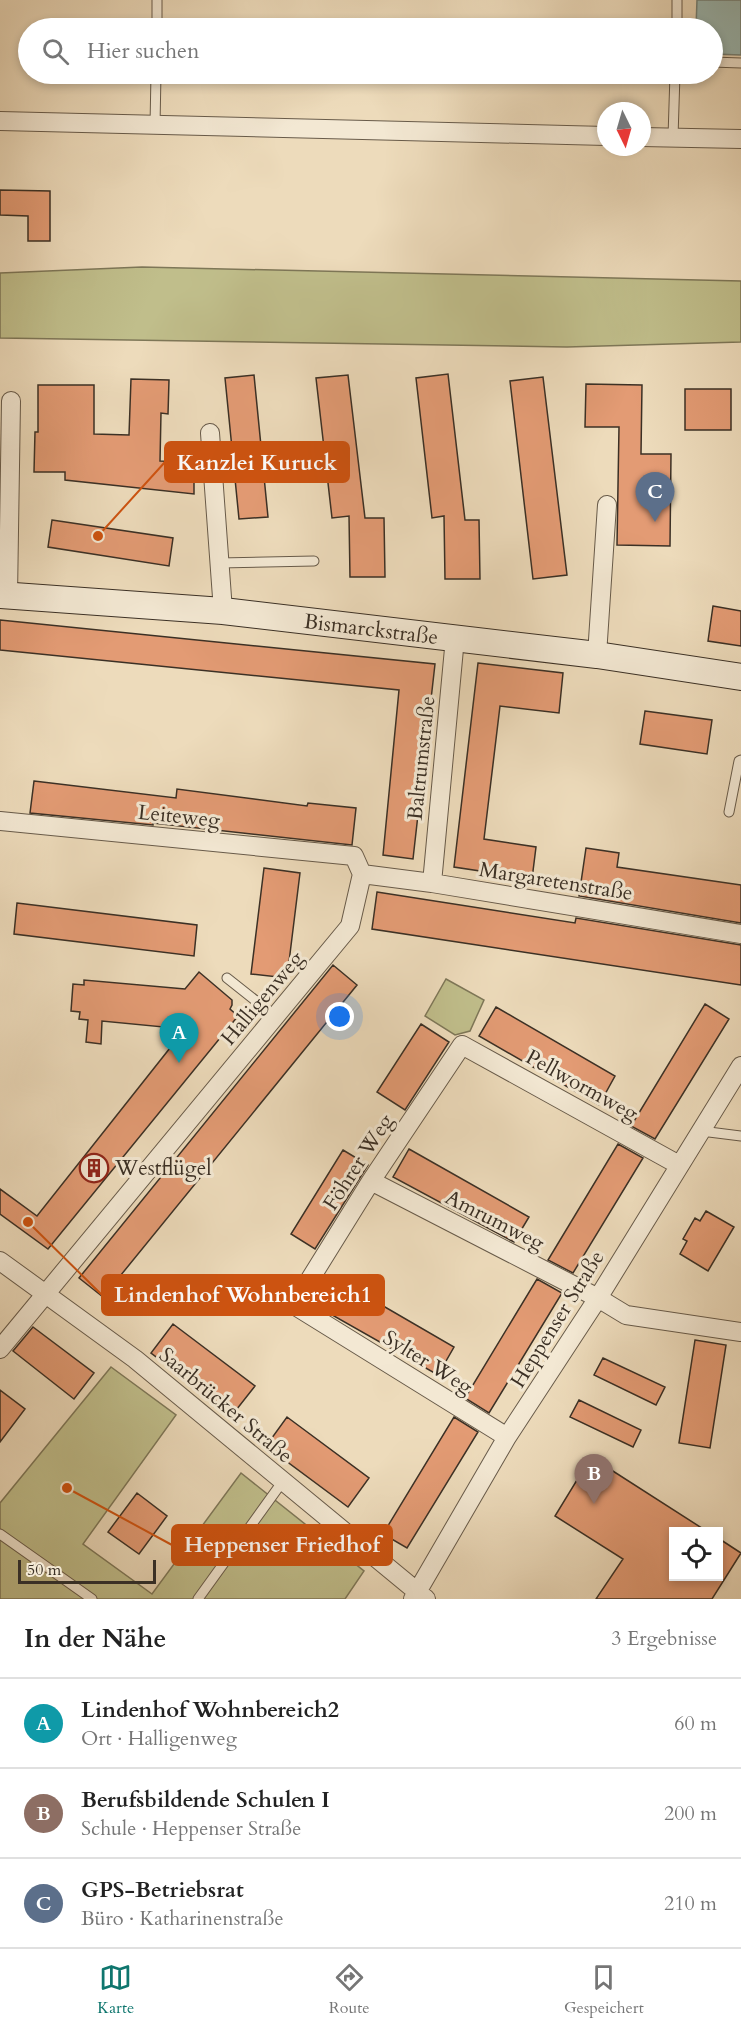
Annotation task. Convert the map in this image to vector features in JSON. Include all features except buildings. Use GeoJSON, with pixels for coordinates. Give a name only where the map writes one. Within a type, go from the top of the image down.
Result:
{"type":"FeatureCollection","features":[{"type":"Feature","properties":{"kind":"main road","name":"Bismarckstraße"},"geometry":{"type":"LineString","coordinates":[[4,595],[223,612],[597,655],[741,677]]}},
{"type":"Feature","properties":{"kind":"street"},"geometry":{"type":"LineString","coordinates":[[0,121],[597,136]]}},
{"type":"Feature","properties":{"kind":"street"},"geometry":{"type":"LineString","coordinates":[[651,137],[741,139]]}},
{"type":"Feature","properties":{"kind":"street"},"geometry":{"type":"LineString","coordinates":[[4,595],[11,401]]}},
{"type":"Feature","properties":{"kind":"street"},"geometry":{"type":"LineString","coordinates":[[210,433],[223,612]]}},
{"type":"Feature","properties":{"kind":"street"},"geometry":{"type":"LineString","coordinates":[[597,655],[607,505]]}},
{"type":"Feature","properties":{"kind":"street","name":"Baltrumstraße"},"geometry":{"type":"LineString","coordinates":[[432,883],[455,638]]}},
{"type":"Feature","properties":{"kind":"street","name":"Leiteweg"},"geometry":{"type":"LineString","coordinates":[[0,821],[354,856],[362,874]]}},
{"type":"Feature","properties":{"kind":"street","name":"Margaretenstraße"},"geometry":{"type":"LineString","coordinates":[[362,874],[432,883],[741,934]]}},
{"type":"Feature","properties":{"kind":"street","name":"Halligenweg"},"geometry":{"type":"LineString","coordinates":[[0,1349],[350,926],[362,874]]}},
{"type":"Feature","properties":{"kind":"street","name":"Pellwormweg"},"geometry":{"type":"LineString","coordinates":[[462,1045],[679,1165]]}},
{"type":"Feature","properties":{"kind":"street","name":"Föhrer Weg"},"geometry":{"type":"LineString","coordinates":[[294,1305],[371,1181],[462,1045]]}},
{"type":"Feature","properties":{"kind":"street","name":"Heppenser Straße"},"geometry":{"type":"LineString","coordinates":[[419,1597],[507,1437],[598,1298],[741,1066]]}},
{"type":"Feature","properties":{"kind":"street","name":"Amrumweg"},"geometry":{"type":"LineString","coordinates":[[371,1181],[598,1298],[626,1315],[741,1332]]}},
{"type":"Feature","properties":{"kind":"street","name":"Saarbrücker Straße"},"geometry":{"type":"LineString","coordinates":[[0,1261],[46,1292],[135,1359],[419,1597]]}},
{"type":"Feature","properties":{"kind":"street","name":"Sylter Weg"},"geometry":{"type":"LineString","coordinates":[[294,1305],[507,1437]]}},
{"type":"Feature","properties":{"kind":"lane"},"geometry":{"type":"LineString","coordinates":[[157,0],[157,18]]}},
{"type":"Feature","properties":{"kind":"lane"},"geometry":{"type":"LineString","coordinates":[[676,18],[677,0]]}},
{"type":"Feature","properties":{"kind":"lane"},"geometry":{"type":"LineString","coordinates":[[723,62],[741,63]]}},
{"type":"Feature","properties":{"kind":"lane"},"geometry":{"type":"LineString","coordinates":[[155,125],[156,84]]}},
{"type":"Feature","properties":{"kind":"lane"},"geometry":{"type":"LineString","coordinates":[[673,137],[675,84]]}},
{"type":"Feature","properties":{"kind":"lane"},"geometry":{"type":"LineString","coordinates":[[219,563],[314,561]]}},
{"type":"Feature","properties":{"kind":"lane"},"geometry":{"type":"LineString","coordinates":[[729,812],[739,760],[741,760]]}},
{"type":"Feature","properties":{"kind":"lane"},"geometry":{"type":"LineString","coordinates":[[227,978],[275,1016]]}},
{"type":"Feature","properties":{"kind":"lane"},"geometry":{"type":"LineString","coordinates":[[701,1131],[741,1137]]}},
{"type":"Feature","properties":{"kind":"lane"},"geometry":{"type":"LineString","coordinates":[[198,1599],[283,1481]]}},
{"type":"Feature","properties":{"kind":"lane"},"geometry":{"type":"LineString","coordinates":[[0,1534],[92,1599]]}},
{"type":"Feature","properties":{"kind":"shaded area"},"geometry":{"type":"Polygon","coordinates":[[[142,267],[741,281],[741,342],[567,347],[0,338],[0,273],[142,267]]]}},
{"type":"Feature","properties":{"kind":"shaded area"},"geometry":{"type":"Polygon","coordinates":[[[446,979],[484,1000],[470,1031],[455,1035],[425,1016],[446,979]]]}},
{"type":"Feature","properties":{"kind":"shaded area"},"geometry":{"type":"Polygon","coordinates":[[[111,1367],[176,1415],[83,1544],[152,1594],[241,1473],[364,1571],[345,1599],[0,1599],[0,1503],[111,1367]]]}},
{"type":"Feature","properties":{"kind":"water"},"geometry":{"type":"Polygon","coordinates":[[[697,0],[741,0],[741,55],[723,54],[723,18],[696,18],[697,0]]]}},
{"type":"Feature","properties":{"kind":"place","name":"GPS-Betriebsrat"},"geometry":{"type":"Point","coordinates":[655,522]}},
{"type":"Feature","properties":{"kind":"place","name":"Kanzlei Kuruck"},"geometry":{"type":"Point","coordinates":[98,536]}},
{"type":"Feature","properties":{"kind":"place","name":"Lindenhof Wohnbereich2"},"geometry":{"type":"Point","coordinates":[179,1063]}},
{"type":"Feature","properties":{"kind":"place","name":"Westflügel"},"geometry":{"type":"Point","coordinates":[94,1168]}},
{"type":"Feature","properties":{"kind":"place","name":"Lindenhof Wohnbereich1"},"geometry":{"type":"Point","coordinates":[28,1222]}},
{"type":"Feature","properties":{"kind":"place","name":"Heppenser Friedhof"},"geometry":{"type":"Point","coordinates":[67,1488]}},
{"type":"Feature","properties":{"kind":"place","name":"Berufsbildende Schulen I"},"geometry":{"type":"Point","coordinates":[594,1504]}}]}
